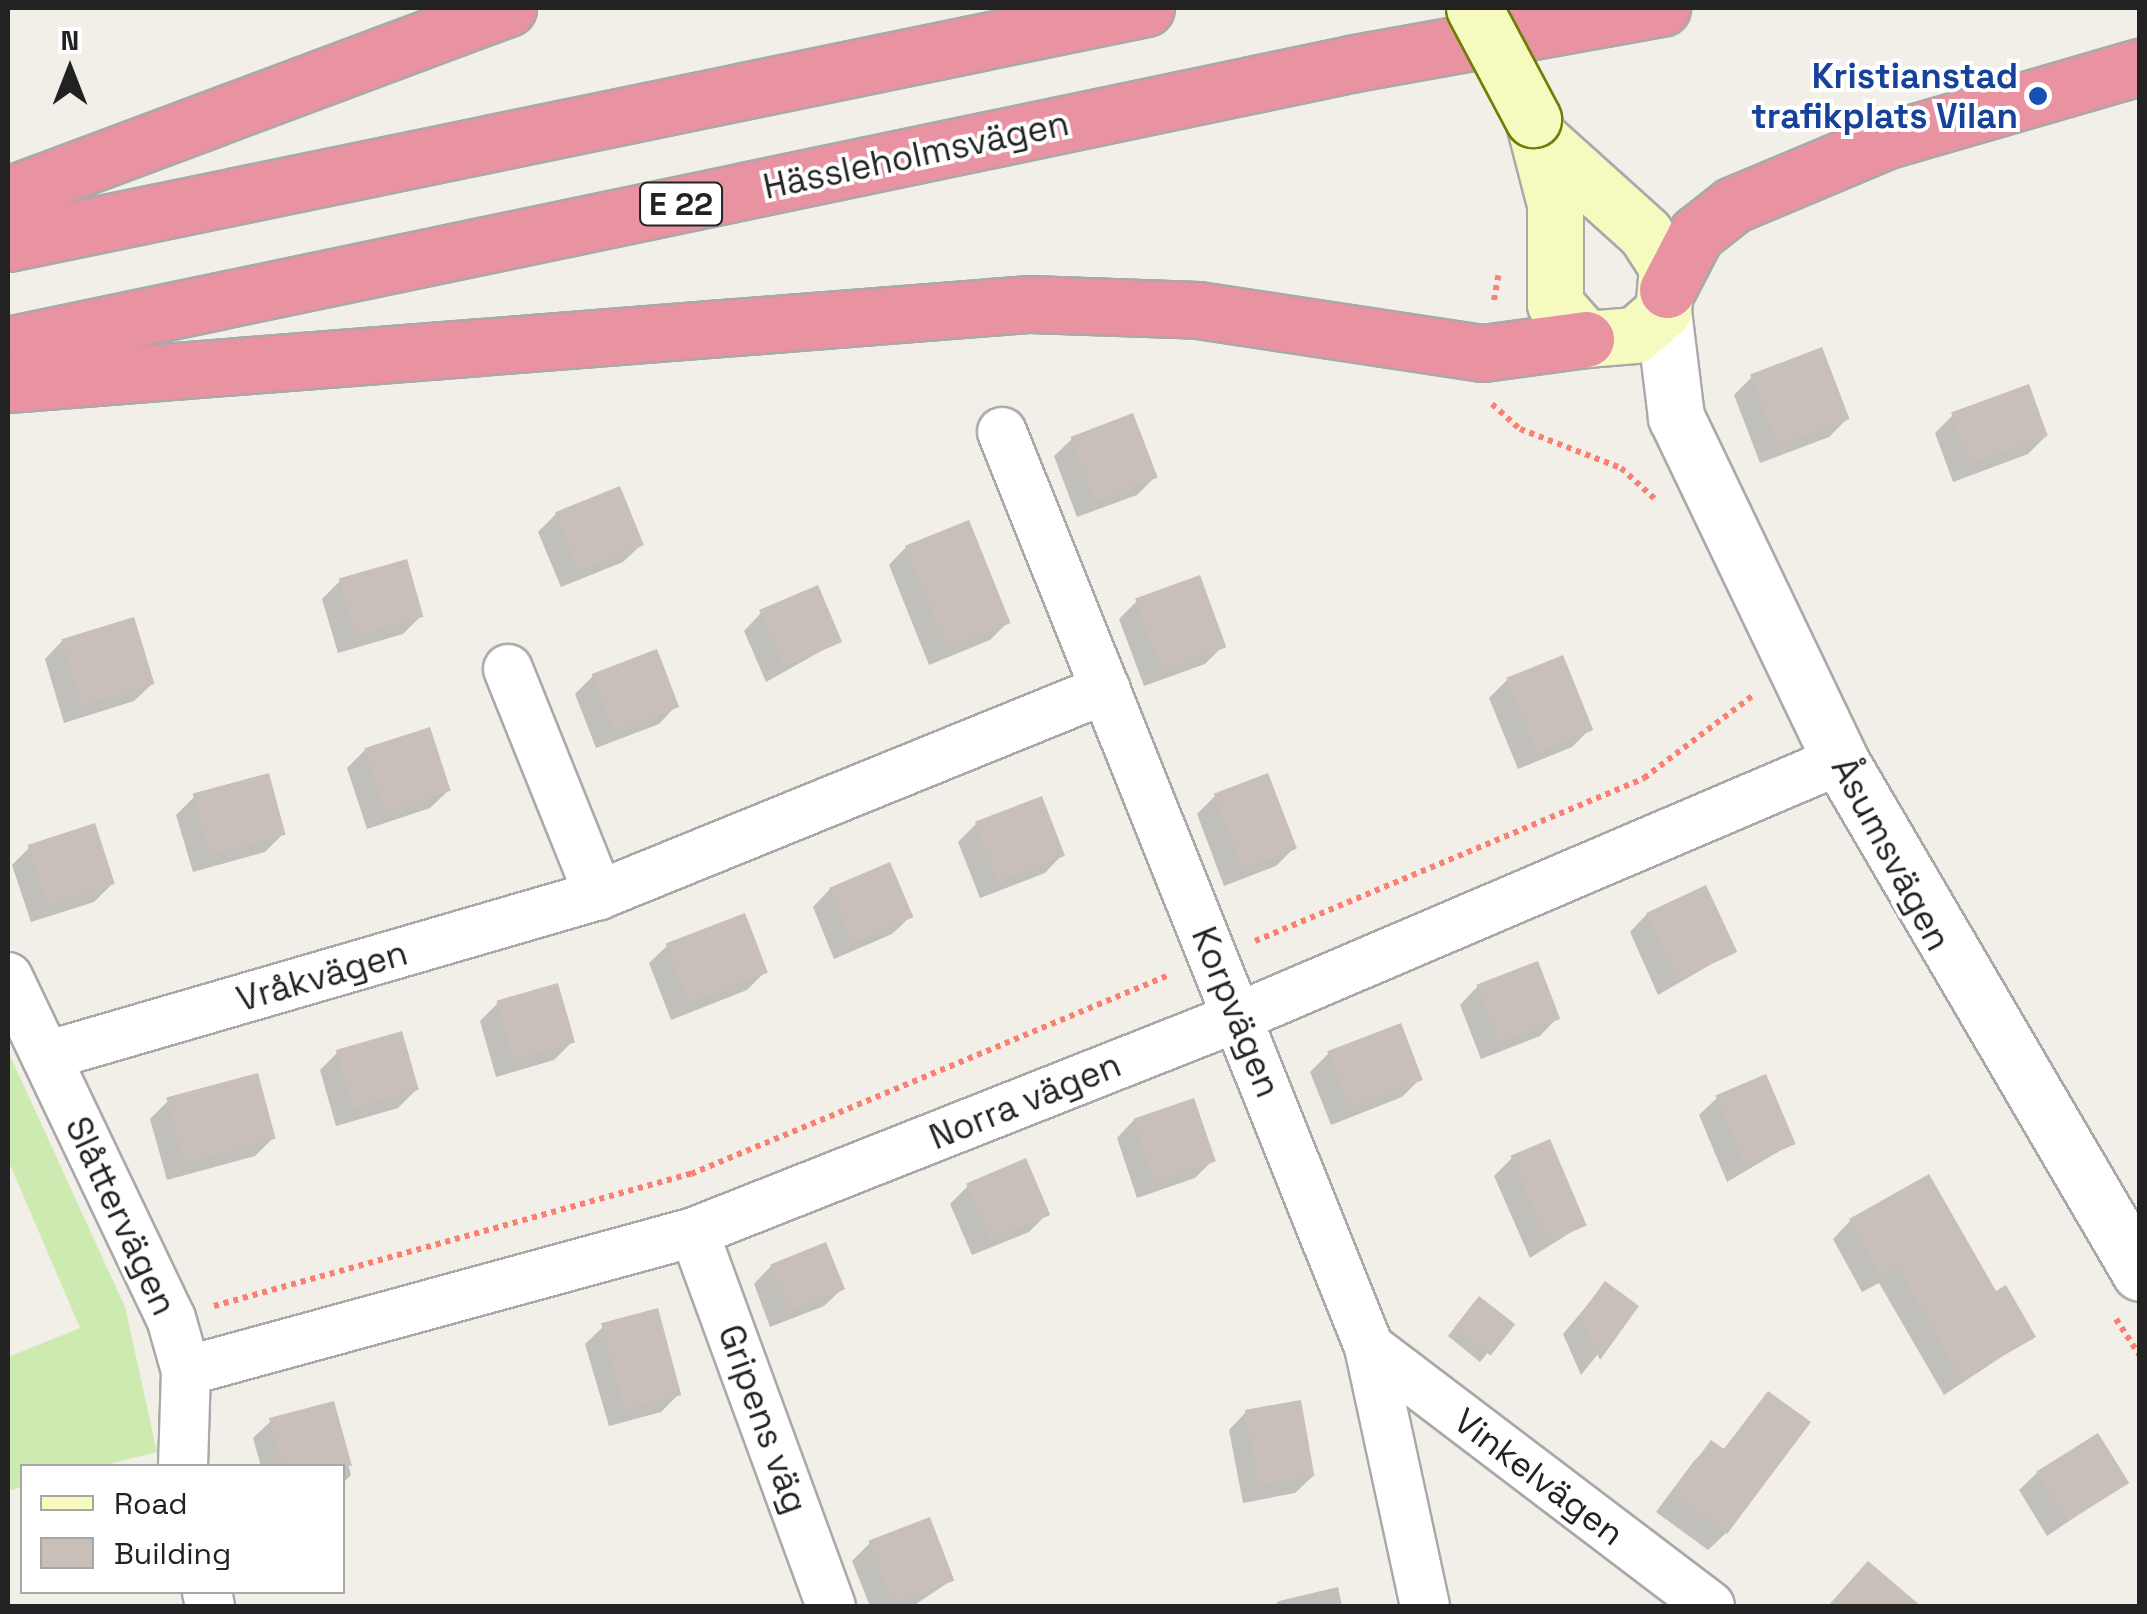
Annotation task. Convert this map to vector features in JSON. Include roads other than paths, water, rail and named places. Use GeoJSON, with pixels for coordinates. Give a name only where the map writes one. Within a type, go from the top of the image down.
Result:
{"type":"FeatureCollection","features":[{"type":"Feature","properties":{"kind":"highway"},"geometry":{"type":"LineString","coordinates":[[8,195],[508,8]]}},
{"type":"Feature","properties":{"kind":"highway"},"geometry":{"type":"LineString","coordinates":[[8,243],[1146,8]]}},
{"type":"Feature","properties":{"kind":"highway","name":"Hässleholmsvägen"},"geometry":{"type":"LineString","coordinates":[[8,345],[1355,63],[1662,8]]}},
{"type":"Feature","properties":{"kind":"highway"},"geometry":{"type":"LineString","coordinates":[[1665,300],[1696,234],[1748,198],[1888,140],[2140,67]]}},
{"type":"Feature","properties":{"kind":"highway"},"geometry":{"type":"LineString","coordinates":[[8,384],[1030,304],[1198,310],[1484,353],[1593,340]]}},
{"type":"Feature","properties":{"kind":"main road"},"geometry":{"type":"LineString","coordinates":[[1474,8],[1539,131],[1657,246],[1665,300],[1635,335],[1593,340],[1555,304],[1539,131]]}},
{"type":"Feature","properties":{"kind":"street","name":"Åsumsvägen"},"geometry":{"type":"LineString","coordinates":[[1665,300],[1676,417],[1840,760],[2140,1273]]}},
{"type":"Feature","properties":{"kind":"street","name":"Åsumsvägen"},"geometry":{"type":"LineString","coordinates":[[1593,340],[1676,417]]}},
{"type":"Feature","properties":{"kind":"street","name":"Korpvägen"},"geometry":{"type":"LineString","coordinates":[[1002,432],[1369,1347],[1425,1606]]}},
{"type":"Feature","properties":{"kind":"street"},"geometry":{"type":"LineString","coordinates":[[508,669],[599,895]]}},
{"type":"Feature","properties":{"kind":"street","name":"Vråkvägen"},"geometry":{"type":"LineString","coordinates":[[46,1056],[599,895],[1106,689]]}},
{"type":"Feature","properties":{"kind":"street","name":"Norra vägen"},"geometry":{"type":"LineString","coordinates":[[186,1371],[694,1232],[1238,1017],[1840,760]]}},
{"type":"Feature","properties":{"kind":"street","name":"Slåttervägen"},"geometry":{"type":"LineString","coordinates":[[8,976],[171,1318],[186,1371],[183,1464]]}},
{"type":"Feature","properties":{"kind":"street","name":"Gripens väg"},"geometry":{"type":"LineString","coordinates":[[694,1232],[831,1606]]}},
{"type":"Feature","properties":{"kind":"street","name":"Vinkelvägen"},"geometry":{"type":"LineString","coordinates":[[1369,1347],[1710,1606]]}},
{"type":"Feature","properties":{"kind":"place","name":"Kristianstad trafikplats Vilan"},"geometry":{"type":"Point","coordinates":[2038,96]}}]}
